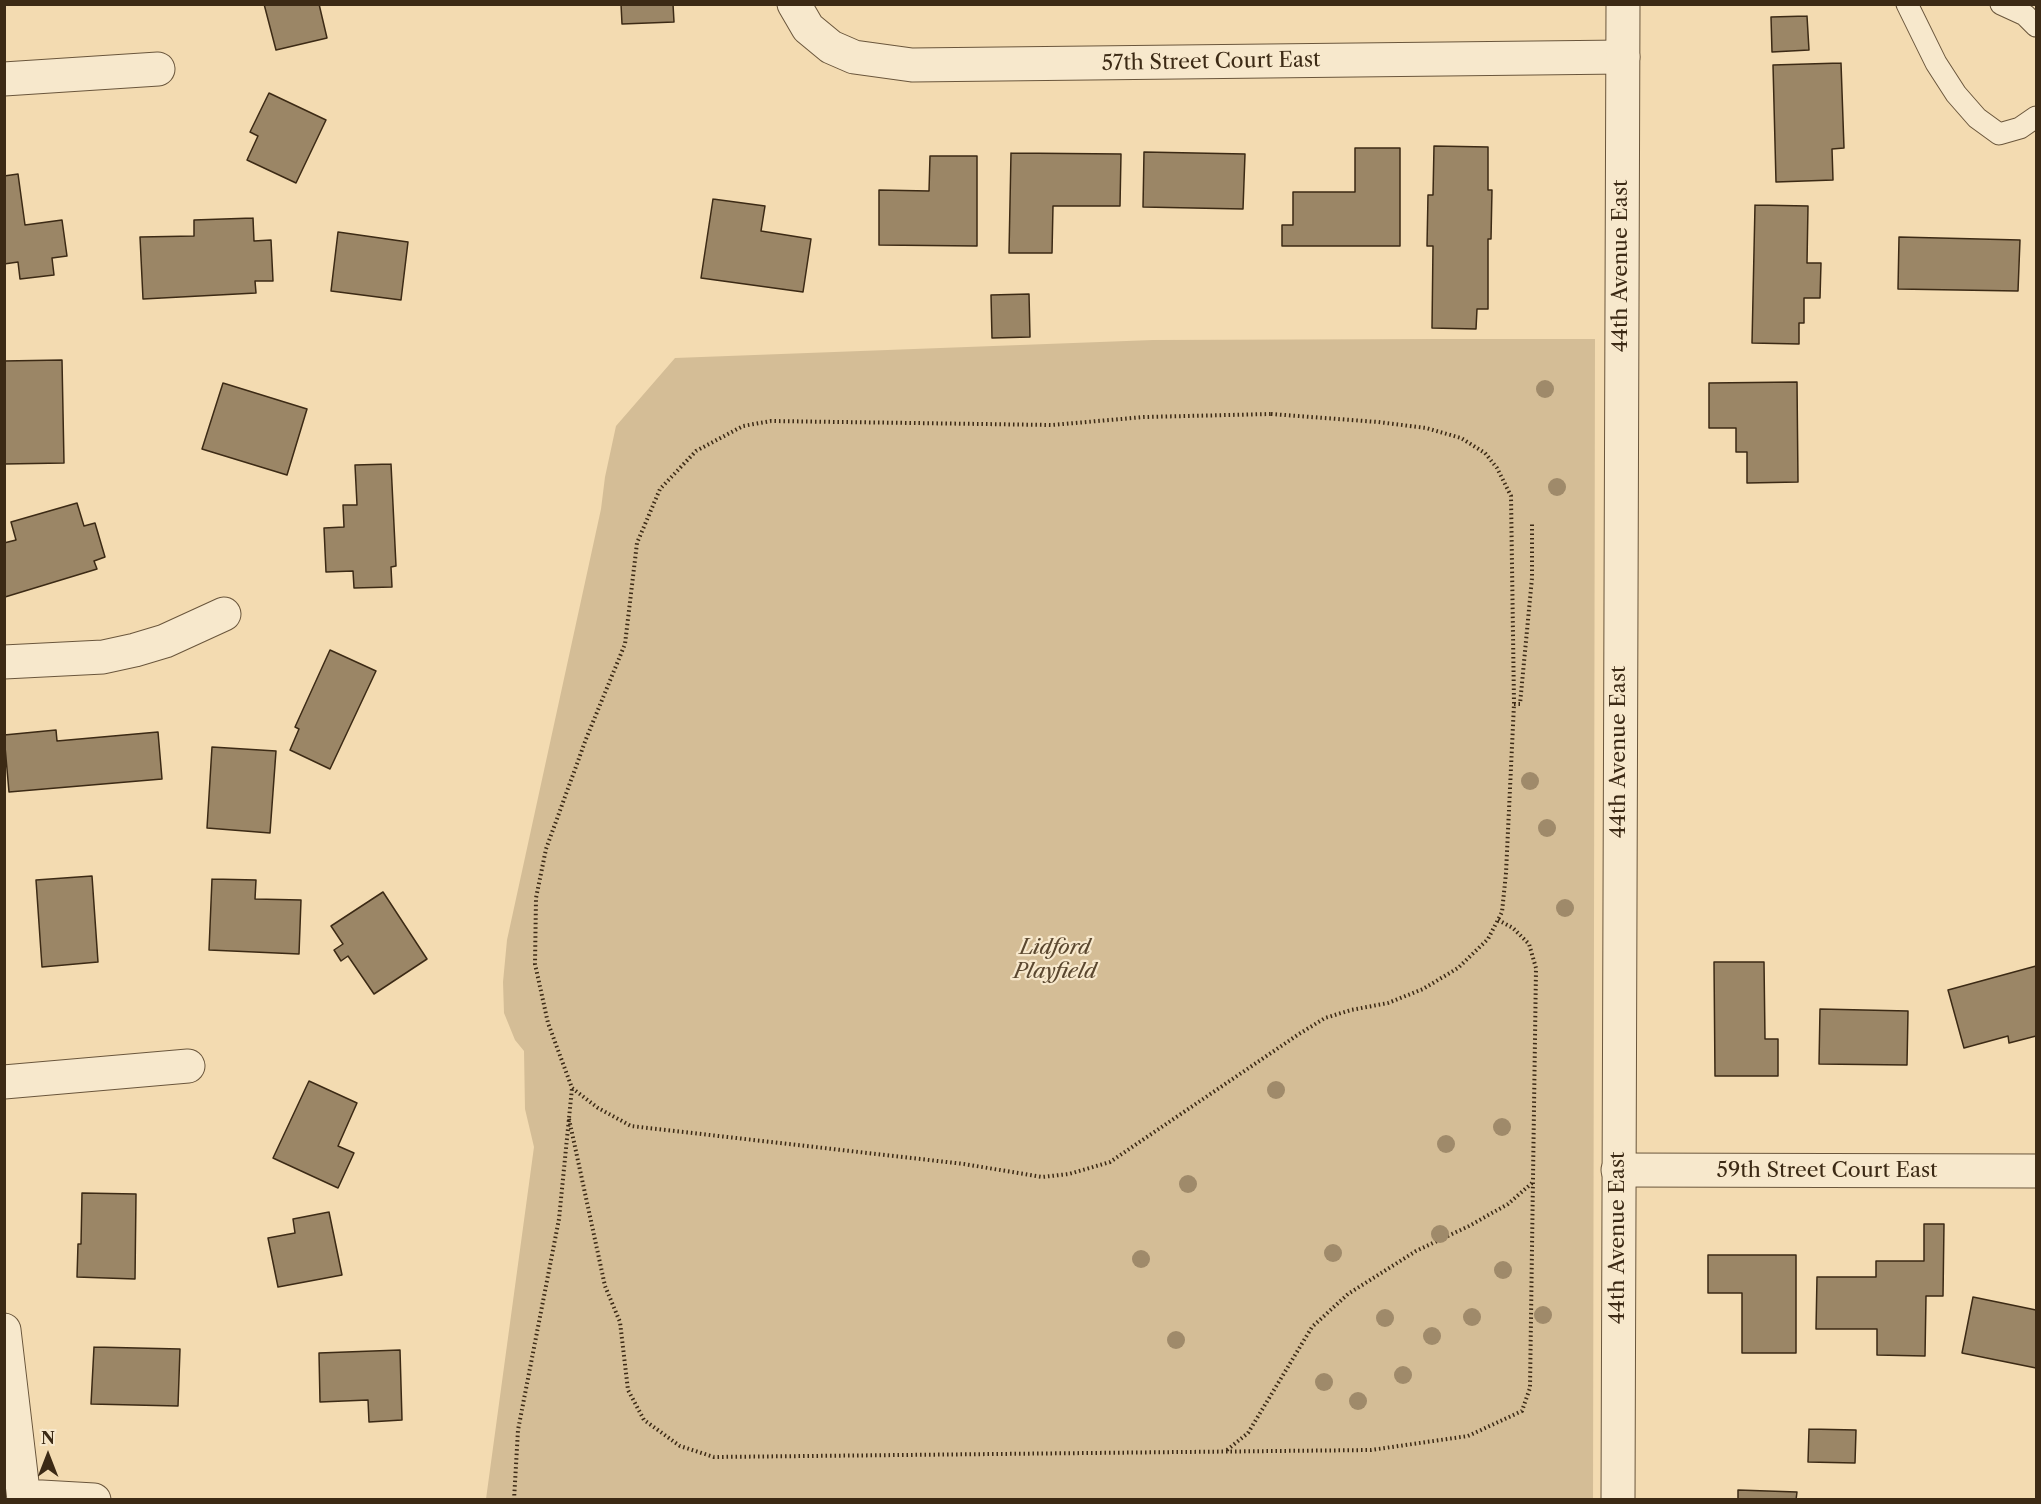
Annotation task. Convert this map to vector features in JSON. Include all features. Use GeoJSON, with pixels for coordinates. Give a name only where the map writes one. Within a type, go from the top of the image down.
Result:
{"type":"FeatureCollection","features":[{"type":"Feature","properties":{"kind":"street","name":"44th Avenue East"},"geometry":{"type":"LineString","coordinates":[[1618,1500],[1623,4]]}},
{"type":"Feature","properties":{"kind":"street","name":"57th Street Court East"},"geometry":{"type":"LineString","coordinates":[[801,16],[831,47],[854,57],[877,62],[912,65],[1623,57]]}},
{"type":"Feature","properties":{"kind":"street"},"geometry":{"type":"LineString","coordinates":[[4,79],[158,69]]}},
{"type":"Feature","properties":{"kind":"street"},"geometry":{"type":"LineString","coordinates":[[4,662],[103,657],[165,641],[224,614]]}},
{"type":"Feature","properties":{"kind":"street"},"geometry":{"type":"LineString","coordinates":[[4,1082],[188,1066]]}},
{"type":"Feature","properties":{"kind":"street","name":"59th Street Court East"},"geometry":{"type":"LineString","coordinates":[[1618,1170],[2037,1172]]}},
{"type":"Feature","properties":{"kind":"street"},"geometry":{"type":"LineString","coordinates":[[4,1330],[24,1498],[94,1500]]}},
{"type":"Feature","properties":{"kind":"lane"},"geometry":{"type":"LineString","coordinates":[[1907,4],[1936,63],[1956,94],[1977,118],[1999,134],[2020,128],[2037,117]]}},
{"type":"Feature","properties":{"kind":"lane"},"geometry":{"type":"LineString","coordinates":[[2001,4],[2025,15],[2037,26]]}},
{"type":"Feature","properties":{"kind":"path"},"geometry":{"type":"LineString","coordinates":[[514,1500],[518,1430],[559,1219],[572,1088],[548,1023],[535,964],[536,898],[546,849],[586,739],[625,644],[637,543],[660,489],[696,451],[743,426],[771,421],[1052,425],[1144,417],[1271,414],[1426,428],[1461,438],[1485,453],[1497,468],[1511,496],[1514,704],[1506,873],[1502,912],[1498,920],[1488,939],[1458,968],[1423,989],[1388,1003],[1325,1018],[1110,1162],[1069,1174],[1042,1178],[964,1164],[631,1126],[598,1108],[572,1088]]}},
{"type":"Feature","properties":{"kind":"path"},"geometry":{"type":"LineString","coordinates":[[1514,704],[1520,704],[1532,578],[1532,522]]}},
{"type":"Feature","properties":{"kind":"path"},"geometry":{"type":"LineString","coordinates":[[569,1119],[606,1286],[620,1322],[628,1390],[644,1420],[680,1446],[714,1457],[1371,1450],[1468,1436],[1522,1411],[1530,1388],[1536,968],[1529,944],[1513,928],[1498,920]]}},
{"type":"Feature","properties":{"kind":"path"},"geometry":{"type":"LineString","coordinates":[[1227,1450],[1248,1433],[1312,1327],[1348,1294],[1416,1251],[1469,1226],[1508,1203],[1533,1182]]}},
{"type":"Feature","properties":{"kind":"green space","name":"Lidford Playfield"},"geometry":{"type":"Polygon","coordinates":[[[1595,339],[1593,1499],[486,1499],[534,1147],[525,1109],[524,1051],[515,1040],[504,1013],[503,982],[507,940],[601,509],[616,426],[675,358],[1153,340],[1595,339]]]}},
{"type":"Feature","properties":{"kind":"building"},"geometry":{"type":"Polygon","coordinates":[[[264,4],[319,4],[327,38],[276,50],[264,4]]]}},
{"type":"Feature","properties":{"kind":"building"},"geometry":{"type":"Polygon","coordinates":[[[621,4],[673,4],[674,22],[622,24],[621,4]]]}},
{"type":"Feature","properties":{"kind":"building"},"geometry":{"type":"Polygon","coordinates":[[[1807,16],[1809,50],[1772,52],[1771,17],[1807,16]]]}},
{"type":"Feature","properties":{"kind":"building"},"geometry":{"type":"Polygon","coordinates":[[[1841,63],[1844,148],[1832,149],[1833,180],[1776,182],[1773,65],[1841,63]]]}},
{"type":"Feature","properties":{"kind":"building"},"geometry":{"type":"Polygon","coordinates":[[[269,93],[326,120],[296,183],[247,160],[258,136],[250,132],[269,93]]]}},
{"type":"Feature","properties":{"kind":"building"},"geometry":{"type":"Polygon","coordinates":[[[1434,146],[1488,147],[1488,190],[1492,190],[1491,239],[1488,239],[1488,309],[1477,309],[1476,329],[1432,328],[1433,246],[1427,246],[1428,195],[1433,195],[1434,146]]]}},
{"type":"Feature","properties":{"kind":"building"},"geometry":{"type":"Polygon","coordinates":[[[1355,148],[1400,148],[1400,246],[1282,246],[1282,225],[1293,225],[1293,192],[1355,192],[1355,148]]]}},
{"type":"Feature","properties":{"kind":"building"},"geometry":{"type":"Polygon","coordinates":[[[1144,152],[1245,154],[1243,209],[1143,207],[1144,152]]]}},
{"type":"Feature","properties":{"kind":"building"},"geometry":{"type":"Polygon","coordinates":[[[1011,153],[1121,154],[1120,206],[1053,206],[1052,253],[1009,253],[1011,153]]]}},
{"type":"Feature","properties":{"kind":"building"},"geometry":{"type":"Polygon","coordinates":[[[930,156],[977,156],[977,246],[879,245],[879,190],[929,191],[930,156]]]}},
{"type":"Feature","properties":{"kind":"building"},"geometry":{"type":"Polygon","coordinates":[[[18,174],[25,225],[62,220],[67,256],[52,258],[54,275],[20,279],[18,262],[4,264],[4,176],[18,174]]]}},
{"type":"Feature","properties":{"kind":"building"},"geometry":{"type":"Polygon","coordinates":[[[713,199],[765,206],[761,231],[811,239],[803,292],[701,278],[713,199]]]}},
{"type":"Feature","properties":{"kind":"building"},"geometry":{"type":"Polygon","coordinates":[[[1755,205],[1808,206],[1807,263],[1821,263],[1820,298],[1804,298],[1804,323],[1799,323],[1799,344],[1752,343],[1755,205]]]}},
{"type":"Feature","properties":{"kind":"building"},"geometry":{"type":"Polygon","coordinates":[[[253,218],[254,241],[271,240],[273,281],[255,281],[256,293],[143,299],[140,237],[194,236],[194,220],[253,218]]]}},
{"type":"Feature","properties":{"kind":"building"},"geometry":{"type":"Polygon","coordinates":[[[338,232],[408,242],[401,300],[331,291],[338,232]]]}},
{"type":"Feature","properties":{"kind":"building"},"geometry":{"type":"Polygon","coordinates":[[[1899,237],[2020,240],[2018,291],[1898,289],[1899,237]]]}},
{"type":"Feature","properties":{"kind":"building"},"geometry":{"type":"Polygon","coordinates":[[[1029,294],[1030,337],[992,338],[991,295],[1029,294]]]}},
{"type":"Feature","properties":{"kind":"building"},"geometry":{"type":"Polygon","coordinates":[[[62,360],[64,463],[4,464],[4,361],[62,360]]]}},
{"type":"Feature","properties":{"kind":"building"},"geometry":{"type":"Polygon","coordinates":[[[1797,382],[1798,482],[1747,483],[1747,452],[1736,452],[1736,428],[1709,428],[1709,383],[1797,382]]]}},
{"type":"Feature","properties":{"kind":"building"},"geometry":{"type":"Polygon","coordinates":[[[223,383],[307,409],[287,475],[202,449],[223,383]]]}},
{"type":"Feature","properties":{"kind":"building"},"geometry":{"type":"Polygon","coordinates":[[[391,464],[396,566],[391,567],[392,587],[354,588],[353,571],[326,572],[324,528],[344,527],[343,505],[357,505],[355,465],[391,464]]]}},
{"type":"Feature","properties":{"kind":"building"},"geometry":{"type":"Polygon","coordinates":[[[77,503],[84,526],[95,523],[105,557],[94,561],[97,569],[5,597],[4,543],[16,540],[11,522],[77,503]]]}},
{"type":"Feature","properties":{"kind":"building"},"geometry":{"type":"Polygon","coordinates":[[[330,650],[376,671],[330,769],[290,750],[299,729],[295,727],[330,650]]]}},
{"type":"Feature","properties":{"kind":"building"},"geometry":{"type":"Polygon","coordinates":[[[56,730],[57,741],[158,732],[162,779],[9,792],[4,735],[56,730]]]}},
{"type":"Feature","properties":{"kind":"building"},"geometry":{"type":"Polygon","coordinates":[[[212,747],[276,751],[270,833],[207,828],[212,747]]]}},
{"type":"Feature","properties":{"kind":"building"},"geometry":{"type":"Polygon","coordinates":[[[92,876],[98,962],[42,967],[36,880],[92,876]]]}},
{"type":"Feature","properties":{"kind":"building"},"geometry":{"type":"Polygon","coordinates":[[[212,879],[256,880],[255,899],[301,900],[299,954],[209,950],[212,879]]]}},
{"type":"Feature","properties":{"kind":"building"},"geometry":{"type":"Polygon","coordinates":[[[383,892],[427,959],[374,994],[348,956],[341,961],[334,950],[343,944],[331,926],[383,892]]]}},
{"type":"Feature","properties":{"kind":"building"},"geometry":{"type":"Polygon","coordinates":[[[1714,962],[1764,962],[1765,1039],[1778,1039],[1778,1076],[1715,1076],[1714,962]]]}},
{"type":"Feature","properties":{"kind":"building"},"geometry":{"type":"Polygon","coordinates":[[[2036,966],[2036,1036],[2009,1043],[2008,1036],[1964,1048],[1948,990],[2036,966]]]}},
{"type":"Feature","properties":{"kind":"building"},"geometry":{"type":"Polygon","coordinates":[[[1820,1009],[1908,1011],[1907,1065],[1819,1064],[1820,1009]]]}},
{"type":"Feature","properties":{"kind":"building"},"geometry":{"type":"Polygon","coordinates":[[[309,1081],[357,1103],[338,1146],[354,1153],[338,1188],[273,1158],[309,1081]]]}},
{"type":"Feature","properties":{"kind":"building"},"geometry":{"type":"Polygon","coordinates":[[[82,1193],[136,1194],[135,1279],[77,1277],[78,1244],[81,1244],[82,1193]]]}},
{"type":"Feature","properties":{"kind":"building"},"geometry":{"type":"Polygon","coordinates":[[[329,1212],[342,1275],[278,1287],[268,1238],[295,1233],[293,1219],[329,1212]]]}},
{"type":"Feature","properties":{"kind":"building"},"geometry":{"type":"Polygon","coordinates":[[[1924,1224],[1944,1224],[1943,1296],[1926,1296],[1925,1356],[1877,1355],[1877,1329],[1816,1329],[1817,1277],[1876,1277],[1876,1261],[1924,1261],[1924,1224]]]}},
{"type":"Feature","properties":{"kind":"building"},"geometry":{"type":"Polygon","coordinates":[[[1708,1255],[1796,1255],[1796,1353],[1742,1353],[1742,1293],[1708,1293],[1708,1255]]]}},
{"type":"Feature","properties":{"kind":"building"},"geometry":{"type":"Polygon","coordinates":[[[1973,1297],[2036,1310],[2036,1368],[1962,1353],[1973,1297]]]}},
{"type":"Feature","properties":{"kind":"building"},"geometry":{"type":"Polygon","coordinates":[[[94,1347],[180,1349],[178,1406],[91,1404],[94,1347]]]}},
{"type":"Feature","properties":{"kind":"building"},"geometry":{"type":"Polygon","coordinates":[[[400,1350],[402,1420],[369,1422],[368,1400],[320,1402],[319,1353],[400,1350]]]}},
{"type":"Feature","properties":{"kind":"building"},"geometry":{"type":"Polygon","coordinates":[[[1809,1429],[1856,1430],[1855,1463],[1808,1462],[1809,1429]]]}},
{"type":"Feature","properties":{"kind":"building"},"geometry":{"type":"Polygon","coordinates":[[[1738,1490],[1797,1492],[1796,1500],[1738,1500],[1738,1490]]]}}]}
